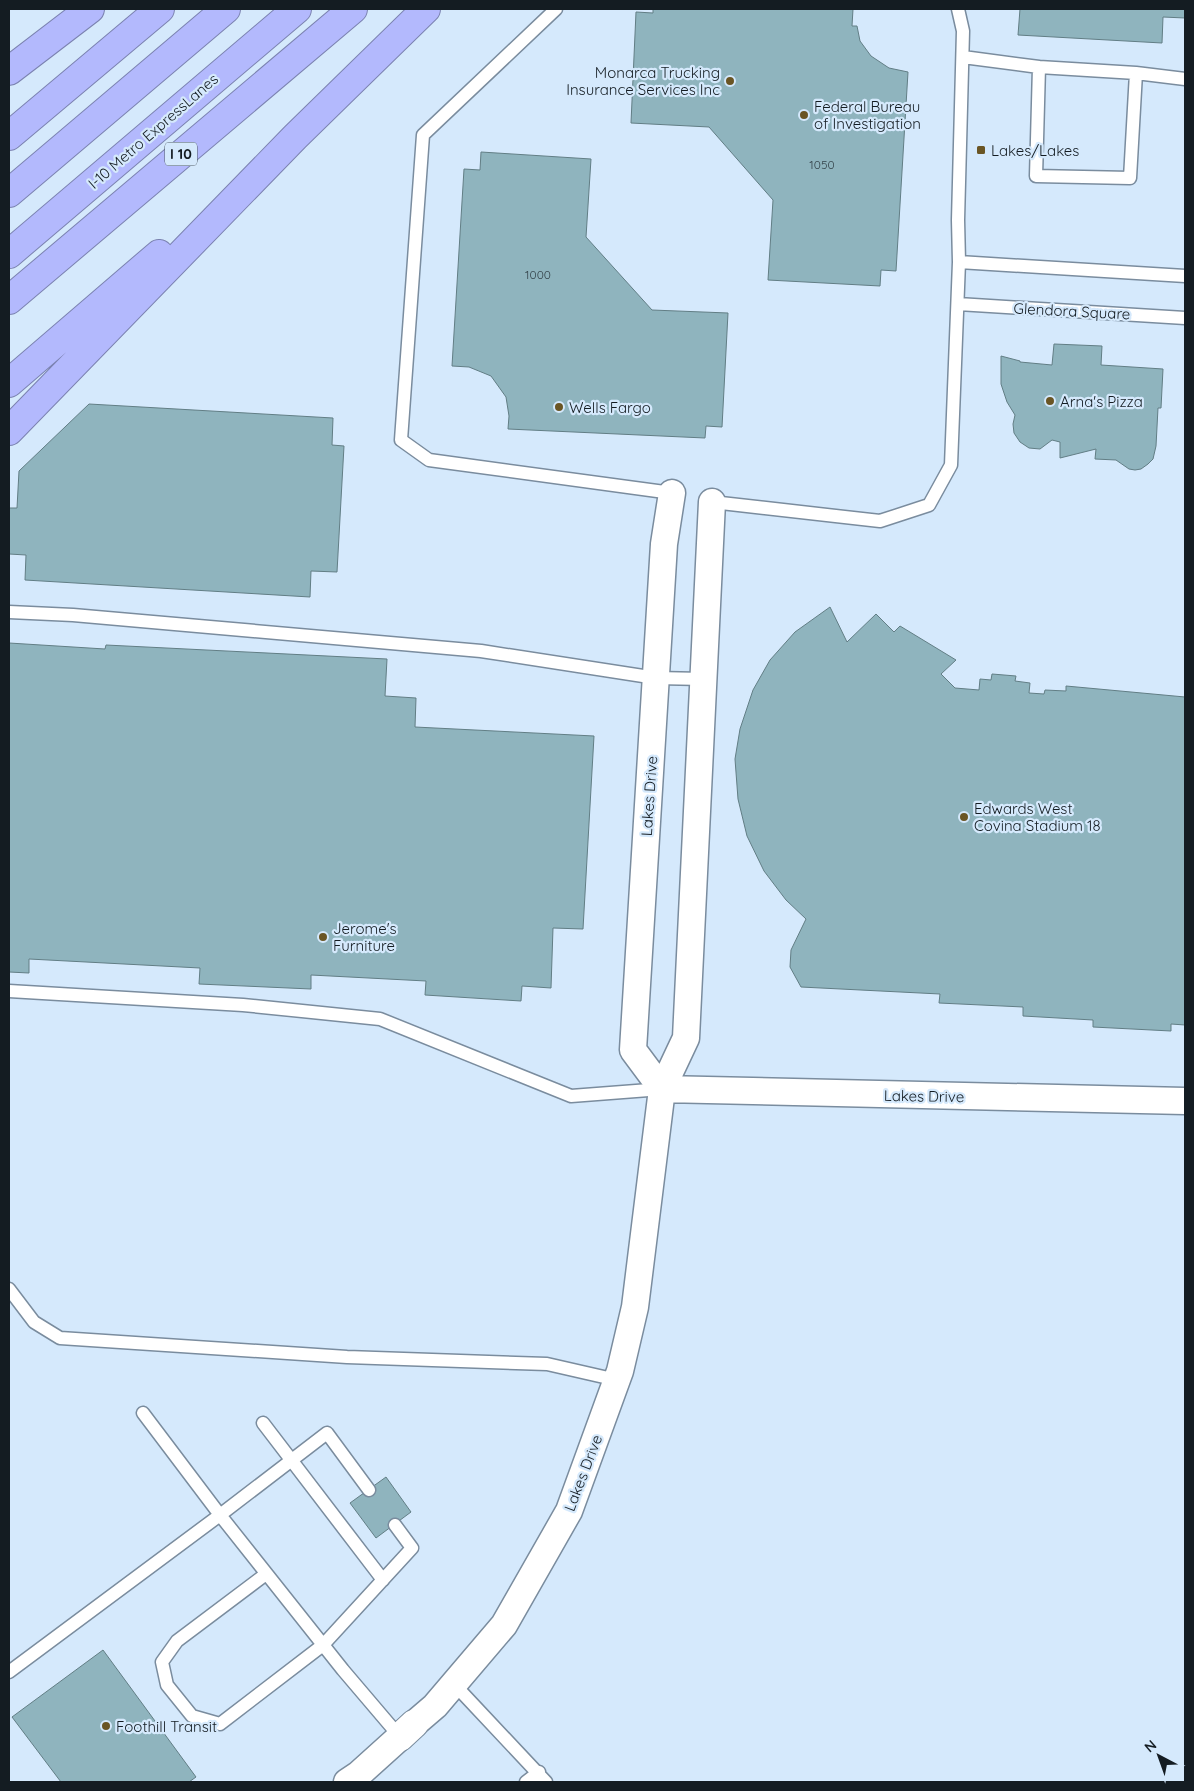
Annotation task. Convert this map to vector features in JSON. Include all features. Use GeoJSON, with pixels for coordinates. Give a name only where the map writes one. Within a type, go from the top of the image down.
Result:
{"type":"FeatureCollection","features":[{"type":"Feature","properties":{"kind":"highway"},"geometry":{"type":"LineString","coordinates":[[9,71],[90,9]]}},
{"type":"Feature","properties":{"kind":"highway"},"geometry":{"type":"LineString","coordinates":[[9,136],[160,9]]}},
{"type":"Feature","properties":{"kind":"highway"},"geometry":{"type":"LineString","coordinates":[[9,193],[226,9]]}},
{"type":"Feature","properties":{"kind":"highway","name":"I-10 Metro ExpressLanes"},"geometry":{"type":"LineString","coordinates":[[9,254],[297,9]]}},
{"type":"Feature","properties":{"kind":"highway","name":"I 10"},"geometry":{"type":"LineString","coordinates":[[9,300],[353,9]]}},
{"type":"Feature","properties":{"kind":"highway"},"geometry":{"type":"LineString","coordinates":[[9,431],[296,137],[426,9]]}},
{"type":"Feature","properties":{"kind":"highway"},"geometry":{"type":"LineString","coordinates":[[9,383],[296,137]]}},
{"type":"Feature","properties":{"kind":"street","name":"Lakes Drive"},"geometry":{"type":"LineString","coordinates":[[662,1089],[633,1050],[664,544],[672,493]]}},
{"type":"Feature","properties":{"kind":"street","name":"Lakes Drive"},"geometry":{"type":"LineString","coordinates":[[347,1782],[359,1774],[435,1706],[504,1625],[570,1511],[617,1380],[635,1307],[662,1089],[686,1038],[712,502]]}},
{"type":"Feature","properties":{"kind":"street","name":"Lakes Drive"},"geometry":{"type":"LineString","coordinates":[[662,1089],[1185,1102]]}},
{"type":"Feature","properties":{"kind":"lane"},"geometry":{"type":"LineString","coordinates":[[556,9],[423,135],[401,440],[429,460],[672,493]]}},
{"type":"Feature","properties":{"kind":"lane"},"geometry":{"type":"LineString","coordinates":[[712,502],[880,522],[929,505],[951,464],[958,304],[958,220],[963,57],[963,30],[958,9]]}},
{"type":"Feature","properties":{"kind":"lane"},"geometry":{"type":"LineString","coordinates":[[963,57],[1040,67],[1136,73],[1185,79]]}},
{"type":"Feature","properties":{"kind":"lane"},"geometry":{"type":"LineString","coordinates":[[1040,67],[1036,176],[1130,178],[1136,73]]}},
{"type":"Feature","properties":{"kind":"lane"},"geometry":{"type":"LineString","coordinates":[[959,262],[1185,276]]}},
{"type":"Feature","properties":{"kind":"lane","name":"Glendora Square"},"geometry":{"type":"LineString","coordinates":[[958,304],[1185,318]]}},
{"type":"Feature","properties":{"kind":"lane"},"geometry":{"type":"LineString","coordinates":[[9,612],[73,615],[481,651],[656,678],[704,679]]}},
{"type":"Feature","properties":{"kind":"lane"},"geometry":{"type":"LineString","coordinates":[[9,991],[243,1005],[380,1019],[571,1096],[662,1089]]}},
{"type":"Feature","properties":{"kind":"lane"},"geometry":{"type":"LineString","coordinates":[[9,1289],[34,1322],[60,1338],[347,1357],[547,1364],[617,1380]]}},
{"type":"Feature","properties":{"kind":"lane"},"geometry":{"type":"LineString","coordinates":[[143,1413],[220,1515],[323,1645],[407,1731]]}},
{"type":"Feature","properties":{"kind":"lane"},"geometry":{"type":"LineString","coordinates":[[263,1423],[383,1580]]}},
{"type":"Feature","properties":{"kind":"lane"},"geometry":{"type":"LineString","coordinates":[[9,1672],[327,1433],[369,1490]]}},
{"type":"Feature","properties":{"kind":"lane"},"geometry":{"type":"LineString","coordinates":[[266,1574],[177,1641],[162,1662],[167,1684],[192,1716],[220,1724],[323,1645],[412,1548],[395,1525]]}},
{"type":"Feature","properties":{"kind":"lane"},"geometry":{"type":"LineString","coordinates":[[454,1684],[543,1777],[526,1782]]}},
{"type":"Feature","properties":{"kind":"building"},"geometry":{"type":"Polygon","coordinates":[[[653,9],[853,9],[852,26],[857,26],[860,41],[871,56],[889,68],[908,72],[896,271],[881,270],[880,286],[768,280],[773,200],[709,127],[631,123],[636,12],[653,13],[653,9]]]}},
{"type":"Feature","properties":{"kind":"building"},"geometry":{"type":"Polygon","coordinates":[[[1020,9],[1185,9],[1185,18],[1163,17],[1162,43],[1018,35],[1020,9]]]}},
{"type":"Feature","properties":{"kind":"building"},"geometry":{"type":"Polygon","coordinates":[[[481,152],[591,159],[586,237],[652,310],[728,313],[722,427],[706,426],[705,438],[508,429],[509,416],[506,397],[491,376],[469,367],[452,366],[464,169],[480,170],[481,152]]]}},
{"type":"Feature","properties":{"kind":"building"},"geometry":{"type":"Polygon","coordinates":[[[1054,344],[1102,346],[1101,365],[1163,369],[1161,408],[1158,408],[1156,446],[1153,459],[1148,464],[1141,469],[1129,469],[1116,460],[1095,459],[1096,449],[1060,458],[1060,442],[1052,440],[1040,449],[1029,448],[1020,442],[1014,433],[1015,415],[1007,402],[1001,384],[1001,356],[1020,362],[1052,365],[1054,344]]]}},
{"type":"Feature","properties":{"kind":"building"},"geometry":{"type":"Polygon","coordinates":[[[89,404],[333,418],[332,445],[344,446],[337,572],[311,571],[310,597],[25,580],[26,555],[9,554],[9,508],[17,508],[19,471],[89,404]]]}},
{"type":"Feature","properties":{"kind":"building","name":"Edwards West Covina Stadium 18"},"geometry":{"type":"Polygon","coordinates":[[[830,607],[847,642],[876,614],[894,632],[900,626],[956,660],[941,674],[955,688],[979,690],[980,679],[991,680],[992,674],[1016,676],[1015,681],[1030,683],[1029,693],[1044,694],[1045,690],[1066,691],[1066,686],[1185,697],[1185,1025],[1171,1024],[1171,1031],[1093,1027],[1093,1020],[1023,1016],[1023,1007],[939,1003],[940,994],[801,987],[790,967],[791,950],[806,919],[786,900],[764,871],[747,836],[738,799],[735,759],[740,729],[753,690],[770,660],[795,632],[830,607]]]}},
{"type":"Feature","properties":{"kind":"building"},"geometry":{"type":"Polygon","coordinates":[[[9,643],[105,649],[106,645],[387,659],[385,696],[416,698],[415,727],[594,736],[583,929],[553,928],[551,988],[522,986],[521,1001],[425,995],[426,981],[311,975],[311,989],[199,984],[200,968],[29,959],[29,973],[9,972],[9,643]]]}},
{"type":"Feature","properties":{"kind":"building"},"geometry":{"type":"Polygon","coordinates":[[[386,1477],[411,1512],[376,1538],[350,1503],[386,1477]]]}},
{"type":"Feature","properties":{"kind":"building"},"geometry":{"type":"Polygon","coordinates":[[[103,1650],[196,1777],[189,1782],[61,1782],[12,1717],[103,1650]]]}},
{"type":"Feature","properties":{"kind":"place","name":"Monarca Trucking Insurance Services Inc"},"geometry":{"type":"Point","coordinates":[730,81]}},
{"type":"Feature","properties":{"kind":"place","name":"Federal Bureau of Investigation"},"geometry":{"type":"Point","coordinates":[804,115]}},
{"type":"Feature","properties":{"kind":"place","name":"Lakes/Lakes"},"geometry":{"type":"Point","coordinates":[981,150]}},
{"type":"Feature","properties":{"kind":"place","name":"Arna's Pizza"},"geometry":{"type":"Point","coordinates":[1050,401]}},
{"type":"Feature","properties":{"kind":"place","name":"Wells Fargo"},"geometry":{"type":"Point","coordinates":[559,407]}},
{"type":"Feature","properties":{"kind":"place","name":"Edwards West Covina Stadium 18"},"geometry":{"type":"Point","coordinates":[964,817]}},
{"type":"Feature","properties":{"kind":"place","name":"Jerome's Furniture"},"geometry":{"type":"Point","coordinates":[323,937]}},
{"type":"Feature","properties":{"kind":"place","name":"Foothill Transit"},"geometry":{"type":"Point","coordinates":[106,1726]}}]}
